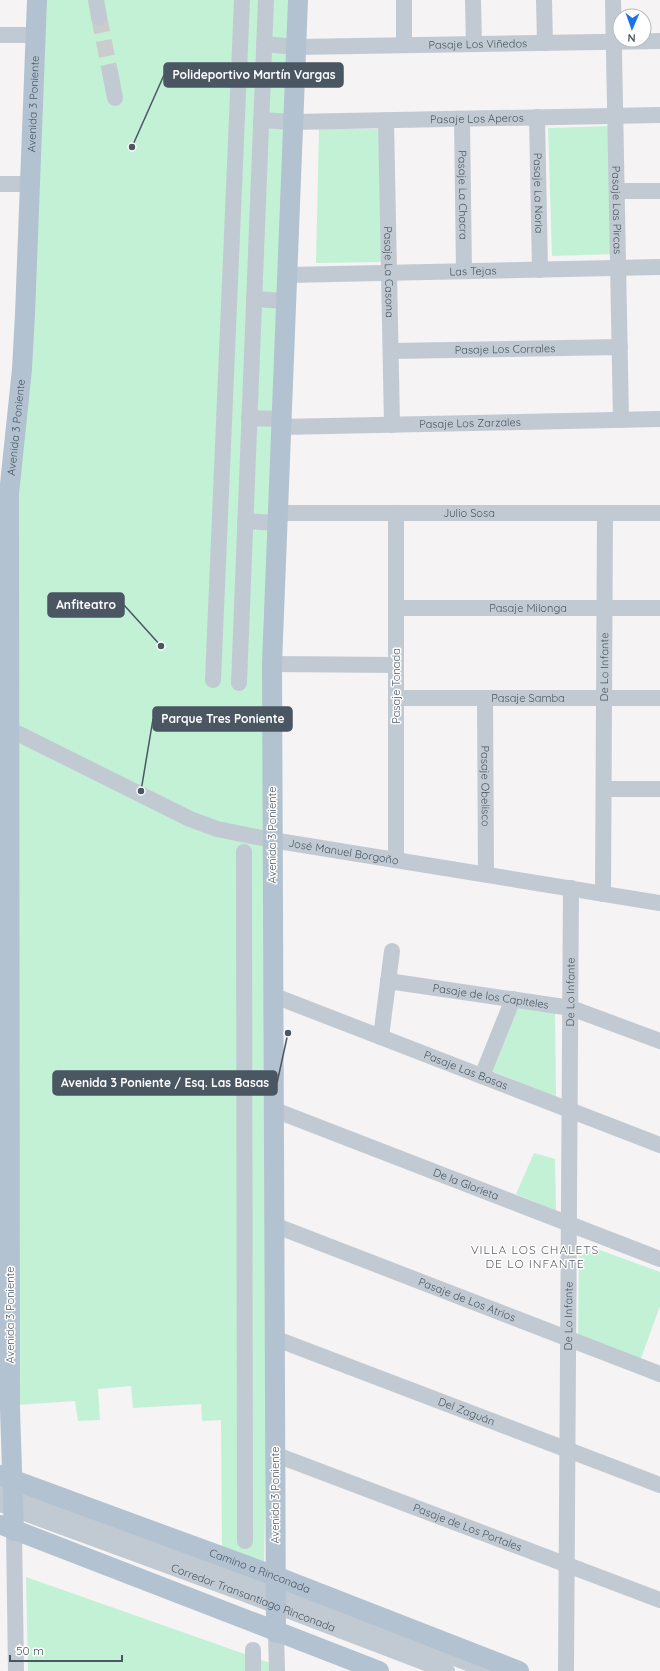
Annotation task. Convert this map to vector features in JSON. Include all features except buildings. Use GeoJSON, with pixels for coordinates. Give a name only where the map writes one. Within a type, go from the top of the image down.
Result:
{"type":"FeatureCollection","features":[{"type":"Feature","properties":{"kind":"main road","name":"Avenida 3 Poniente"},"geometry":{"type":"LineString","coordinates":[[7,1528],[5,1417],[7,1256],[5,1160],[4,494],[22,369],[37,0]]}},
{"type":"Feature","properties":{"kind":"main road","name":"Avenida 3 Poniente"},"geometry":{"type":"LineString","coordinates":[[276,1633],[272,1109],[272,664],[298,0]]}},
{"type":"Feature","properties":{"kind":"main road","name":"Camino a Rinconada"},"geometry":{"type":"LineString","coordinates":[[6,1492],[65,1500],[275,1591],[519,1671]]}},
{"type":"Feature","properties":{"kind":"main road"},"geometry":{"type":"LineString","coordinates":[[7,1528],[276,1633],[379,1671]]}},
{"type":"Feature","properties":{"kind":"street"},"geometry":{"type":"LineString","coordinates":[[96,0],[99,17]]}},
{"type":"Feature","properties":{"kind":"street"},"geometry":{"type":"LineString","coordinates":[[213,680],[242,0]]}},
{"type":"Feature","properties":{"kind":"street"},"geometry":{"type":"LineString","coordinates":[[239,684],[266,0]]}},
{"type":"Feature","properties":{"kind":"street"},"geometry":{"type":"LineString","coordinates":[[404,0],[404,45]]}},
{"type":"Feature","properties":{"kind":"street"},"geometry":{"type":"LineString","coordinates":[[473,0],[474,44]]}},
{"type":"Feature","properties":{"kind":"street"},"geometry":{"type":"LineString","coordinates":[[544,0],[545,43]]}},
{"type":"Feature","properties":{"kind":"street"},"geometry":{"type":"LineString","coordinates":[[0,35],[35,35]]}},
{"type":"Feature","properties":{"kind":"street","name":"Pasaje Los Viñedos"},"geometry":{"type":"LineString","coordinates":[[264,44],[296,47],[612,42]]}},
{"type":"Feature","properties":{"kind":"street","name":"Pasaje Las Pircas"},"geometry":{"type":"LineString","coordinates":[[614,48],[621,420]]}},
{"type":"Feature","properties":{"kind":"street"},"geometry":{"type":"LineString","coordinates":[[110,72],[115,98]]}},
{"type":"Feature","properties":{"kind":"street","name":"Pasaje Los Aperos"},"geometry":{"type":"LineString","coordinates":[[261,120],[293,122],[660,115]]}},
{"type":"Feature","properties":{"kind":"street","name":"Pasaje La Noria"},"geometry":{"type":"LineString","coordinates":[[537,117],[540,270]]}},
{"type":"Feature","properties":{"kind":"street","name":"Pasaje La Chacra"},"geometry":{"type":"LineString","coordinates":[[462,119],[464,271]]}},
{"type":"Feature","properties":{"kind":"street","name":"Pasaje La Casona"},"geometry":{"type":"LineString","coordinates":[[386,120],[392,425]]}},
{"type":"Feature","properties":{"kind":"street"},"geometry":{"type":"LineString","coordinates":[[0,184],[29,184]]}},
{"type":"Feature","properties":{"kind":"street"},"geometry":{"type":"LineString","coordinates":[[617,191],[660,190]]}},
{"type":"Feature","properties":{"kind":"street","name":"Las Tejas"},"geometry":{"type":"LineString","coordinates":[[287,275],[660,267]]}},
{"type":"Feature","properties":{"kind":"street"},"geometry":{"type":"LineString","coordinates":[[254,299],[286,301]]}},
{"type":"Feature","properties":{"kind":"street","name":"Pasaje Los Corrales"},"geometry":{"type":"LineString","coordinates":[[391,351],[620,347]]}},
{"type":"Feature","properties":{"kind":"street","name":"Pasaje Los Zarzales"},"geometry":{"type":"LineString","coordinates":[[249,418],[281,423],[392,425],[660,419]]}},
{"type":"Feature","properties":{"kind":"street","name":"Julio Sosa"},"geometry":{"type":"LineString","coordinates":[[245,521],[277,518],[396,513],[660,513]]}},
{"type":"Feature","properties":{"kind":"street","name":"Pasaje Tonada"},"geometry":{"type":"LineString","coordinates":[[396,513],[396,860]]}},
{"type":"Feature","properties":{"kind":"street","name":"De Lo Infante"},"geometry":{"type":"LineString","coordinates":[[604,894],[605,513]]}},
{"type":"Feature","properties":{"kind":"street","name":"Pasaje Milonga"},"geometry":{"type":"LineString","coordinates":[[396,608],[660,608]]}},
{"type":"Feature","properties":{"kind":"street"},"geometry":{"type":"LineString","coordinates":[[272,664],[396,665]]}},
{"type":"Feature","properties":{"kind":"street","name":"Pasaje Samba"},"geometry":{"type":"LineString","coordinates":[[396,698],[660,698]]}},
{"type":"Feature","properties":{"kind":"street","name":"Pasaje Obelisco"},"geometry":{"type":"LineString","coordinates":[[485,698],[486,874]]}},
{"type":"Feature","properties":{"kind":"street","name":"José Manuel Borgoño"},"geometry":{"type":"LineString","coordinates":[[4,730],[196,821],[217,829],[272,840],[660,903]]}},
{"type":"Feature","properties":{"kind":"street"},"geometry":{"type":"LineString","coordinates":[[604,789],[660,789]]}},
{"type":"Feature","properties":{"kind":"street"},"geometry":{"type":"LineString","coordinates":[[244,852],[245,1542]]}},
{"type":"Feature","properties":{"kind":"street","name":"De Lo Infante"},"geometry":{"type":"LineString","coordinates":[[566,1671],[571,888]]}},
{"type":"Feature","properties":{"kind":"street"},"geometry":{"type":"LineString","coordinates":[[381,1037],[392,951]]}},
{"type":"Feature","properties":{"kind":"street","name":"Pasaje de los Capiteles"},"geometry":{"type":"LineString","coordinates":[[388,981],[571,1008],[660,1041]]}},
{"type":"Feature","properties":{"kind":"street","name":"Pasaje Las Basas"},"geometry":{"type":"LineString","coordinates":[[272,995],[660,1145]]}},
{"type":"Feature","properties":{"kind":"street"},"geometry":{"type":"LineString","coordinates":[[482,1076],[513,1000]]}},
{"type":"Feature","properties":{"kind":"street","name":"De la Glorieta"},"geometry":{"type":"LineString","coordinates":[[272,1109],[660,1259]]}},
{"type":"Feature","properties":{"kind":"street","name":"Pasaje de Los Atrios"},"geometry":{"type":"LineString","coordinates":[[274,1225],[660,1374]]}},
{"type":"Feature","properties":{"kind":"street"},"geometry":{"type":"LineString","coordinates":[[0,1293],[7,1256]]}},
{"type":"Feature","properties":{"kind":"street","name":"Del Zaguán"},"geometry":{"type":"LineString","coordinates":[[274,1338],[660,1485]]}},
{"type":"Feature","properties":{"kind":"street","name":"Pasaje de Los Portales"},"geometry":{"type":"LineString","coordinates":[[274,1454],[660,1600]]}},
{"type":"Feature","properties":{"kind":"street","name":"Corredor Transantiago Rinconada"},"geometry":{"type":"LineString","coordinates":[[6,1492],[59,1526],[175,1593]]}},
{"type":"Feature","properties":{"kind":"street","name":"Corredor Transantiago Rinconada"},"geometry":{"type":"LineString","coordinates":[[6,1492],[489,1671]]}},
{"type":"Feature","properties":{"kind":"street","name":"Corredor Transantiago Rinconada"},"geometry":{"type":"LineString","coordinates":[[65,1500],[217,1570]]}},
{"type":"Feature","properties":{"kind":"street","name":"Corredor Transantiago Rinconada"},"geometry":{"type":"LineString","coordinates":[[59,1526],[275,1591],[446,1671]]}},
{"type":"Feature","properties":{"kind":"street","name":"Avenida 3 Poniente"},"geometry":{"type":"LineString","coordinates":[[7,1528],[16,1671]]}},
{"type":"Feature","properties":{"kind":"street","name":"Avenida 3 Poniente"},"geometry":{"type":"LineString","coordinates":[[276,1633],[277,1671]]}},
{"type":"Feature","properties":{"kind":"street"},"geometry":{"type":"LineString","coordinates":[[253,1650],[253,1671]]}},
{"type":"Feature","properties":{"kind":"green space"},"geometry":{"type":"Polygon","coordinates":[[[44,0],[294,0],[289,123],[264,1562],[222,1548],[221,1420],[202,1421],[201,1404],[133,1408],[131,1386],[98,1389],[100,1420],[78,1421],[75,1401],[17,1405],[19,496],[44,0]]]}},
{"type":"Feature","properties":{"kind":"green space"},"geometry":{"type":"Polygon","coordinates":[[[611,126],[614,254],[552,256],[548,128],[611,126]]]}},
{"type":"Feature","properties":{"kind":"green space"},"geometry":{"type":"Polygon","coordinates":[[[319,129],[380,129],[381,262],[316,263],[319,129]]]}},
{"type":"Feature","properties":{"kind":"green space"},"geometry":{"type":"Polygon","coordinates":[[[515,1006],[555,1010],[556,1097],[492,1071],[515,1006]]]}},
{"type":"Feature","properties":{"kind":"green space"},"geometry":{"type":"Polygon","coordinates":[[[534,1153],[555,1159],[556,1211],[516,1194],[534,1153]]]}},
{"type":"Feature","properties":{"kind":"green space"},"geometry":{"type":"Polygon","coordinates":[[[597,1249],[660,1272],[660,1306],[640,1361],[578,1339],[579,1255],[597,1249]]]}},
{"type":"Feature","properties":{"kind":"green space"},"geometry":{"type":"Polygon","coordinates":[[[26,1577],[270,1663],[270,1671],[28,1671],[26,1577]]]}},
{"type":"Feature","properties":{"kind":"tunnel"},"geometry":{"type":"LineString","coordinates":[[99,17],[110,72]]}},
{"type":"Feature","properties":{"kind":"place","name":"Polideportivo Martín Vargas"},"geometry":{"type":"Point","coordinates":[132,147]}},
{"type":"Feature","properties":{"kind":"place","name":"Anfiteatro"},"geometry":{"type":"Point","coordinates":[161,646]}},
{"type":"Feature","properties":{"kind":"place","name":"Parque Tres Poniente"},"geometry":{"type":"Point","coordinates":[141,791]}},
{"type":"Feature","properties":{"kind":"place","name":"Avenida 3 Poniente / Esq. Las Basas"},"geometry":{"type":"Point","coordinates":[288,1033]}},
{"type":"Feature","properties":{"kind":"district","name":"VILLA LOS CHALETS DE LO INFANTE"},"geometry":{"type":"Point","coordinates":[535,1257]}}]}
